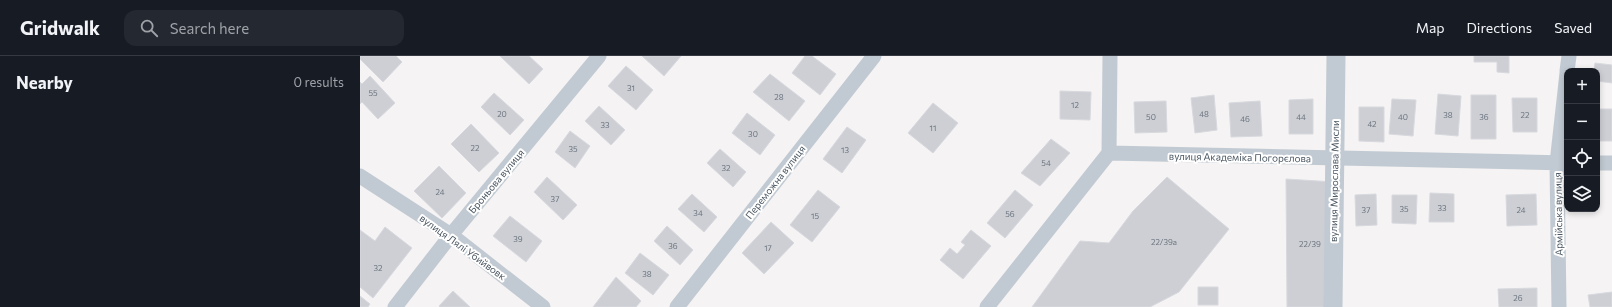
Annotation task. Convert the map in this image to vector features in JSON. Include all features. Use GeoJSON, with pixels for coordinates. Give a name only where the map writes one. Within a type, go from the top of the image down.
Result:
{"type":"FeatureCollection","features":[{"type":"Feature","properties":{"kind":"street","name":"Броньова вулиця"},"geometry":{"type":"LineString","coordinates":[[395,307],[451,235],[599,56]]}},
{"type":"Feature","properties":{"kind":"street","name":"Переможна вулиця"},"geometry":{"type":"LineString","coordinates":[[677,307],[874,56]]}},
{"type":"Feature","properties":{"kind":"street"},"geometry":{"type":"LineString","coordinates":[[987,307],[1109,153],[1110,56]]}},
{"type":"Feature","properties":{"kind":"street","name":"вулиця Мирослава Мисли"},"geometry":{"type":"LineString","coordinates":[[1333,307],[1336,56]]}},
{"type":"Feature","properties":{"kind":"street","name":"Армійська вулиця"},"geometry":{"type":"LineString","coordinates":[[1568,68],[1569,56]]}},
{"type":"Feature","properties":{"kind":"street","name":"Армійська вулиця"},"geometry":{"type":"LineString","coordinates":[[1559,307],[1562,163],[1565,104]]}},
{"type":"Feature","properties":{"kind":"street","name":"вулиця Академіка Погорєлова"},"geometry":{"type":"LineString","coordinates":[[1109,153],[1562,163]]}},
{"type":"Feature","properties":{"kind":"street"},"geometry":{"type":"LineString","coordinates":[[1600,163],[1612,163]]}},
{"type":"Feature","properties":{"kind":"street","name":"вулиця Лялі Убийвовк"},"geometry":{"type":"LineString","coordinates":[[360,176],[451,235],[543,307]]}},
{"type":"Feature","properties":{"kind":"building"},"geometry":{"type":"Polygon","coordinates":[[[360,56],[396,56],[402,62],[383,82],[360,59],[360,56]]]}},
{"type":"Feature","properties":{"kind":"building"},"geometry":{"type":"Polygon","coordinates":[[[500,56],[529,56],[543,69],[529,84],[500,56]]]}},
{"type":"Feature","properties":{"kind":"building"},"geometry":{"type":"Polygon","coordinates":[[[642,56],[681,56],[664,76],[642,56]]]}},
{"type":"Feature","properties":{"kind":"building"},"geometry":{"type":"Polygon","coordinates":[[[805,56],[812,56],[836,74],[820,95],[792,73],[805,56]]]}},
{"type":"Feature","properties":{"kind":"building"},"geometry":{"type":"Polygon","coordinates":[[[1474,56],[1509,56],[1509,73],[1497,72],[1497,62],[1474,62],[1474,56]]]}},
{"type":"Feature","properties":{"kind":"building"},"geometry":{"type":"Polygon","coordinates":[[[1595,63],[1612,65],[1612,83],[1600,81],[1600,68],[1594,68],[1595,63]]]}},
{"type":"Feature","properties":{"kind":"building"},"geometry":{"type":"Polygon","coordinates":[[[626,66],[653,90],[636,110],[608,86],[626,66]]]}},
{"type":"Feature","properties":{"kind":"building"},"geometry":{"type":"Polygon","coordinates":[[[770,74],[805,101],[789,121],[753,92],[770,74]]]}},
{"type":"Feature","properties":{"kind":"building"},"geometry":{"type":"Polygon","coordinates":[[[370,76],[395,103],[378,119],[362,102],[360,104],[360,82],[362,84],[370,76]]]}},
{"type":"Feature","properties":{"kind":"building"},"geometry":{"type":"Polygon","coordinates":[[[1060,91],[1091,92],[1090,120],[1060,119],[1060,91]]]}},
{"type":"Feature","properties":{"kind":"building"},"geometry":{"type":"Polygon","coordinates":[[[494,93],[524,120],[510,135],[481,107],[494,93]]]}},
{"type":"Feature","properties":{"kind":"building"},"geometry":{"type":"Polygon","coordinates":[[[1438,94],[1461,96],[1458,136],[1435,134],[1438,94]]]}},
{"type":"Feature","properties":{"kind":"building"},"geometry":{"type":"Polygon","coordinates":[[[1214,95],[1217,130],[1195,133],[1191,98],[1214,95]]]}},
{"type":"Feature","properties":{"kind":"building"},"geometry":{"type":"Polygon","coordinates":[[[1471,95],[1496,95],[1496,139],[1471,139],[1471,95]]]}},
{"type":"Feature","properties":{"kind":"building"},"geometry":{"type":"Polygon","coordinates":[[[1512,98],[1537,98],[1537,132],[1513,132],[1512,98]]]}},
{"type":"Feature","properties":{"kind":"building"},"geometry":{"type":"Polygon","coordinates":[[[1313,99],[1313,134],[1289,134],[1289,100],[1313,99]]]}},
{"type":"Feature","properties":{"kind":"building"},"geometry":{"type":"Polygon","coordinates":[[[1392,99],[1416,100],[1413,136],[1389,134],[1392,99]]]}},
{"type":"Feature","properties":{"kind":"building"},"geometry":{"type":"Polygon","coordinates":[[[1166,101],[1167,132],[1135,133],[1134,102],[1166,101]]]}},
{"type":"Feature","properties":{"kind":"building"},"geometry":{"type":"Polygon","coordinates":[[[1260,101],[1262,136],[1231,137],[1229,103],[1260,101]]]}},
{"type":"Feature","properties":{"kind":"building"},"geometry":{"type":"Polygon","coordinates":[[[933,103],[958,123],[933,153],[908,133],[933,103]]]}},
{"type":"Feature","properties":{"kind":"building"},"geometry":{"type":"Polygon","coordinates":[[[599,106],[625,130],[611,145],[585,121],[599,106]]]}},
{"type":"Feature","properties":{"kind":"building"},"geometry":{"type":"Polygon","coordinates":[[[1359,107],[1384,107],[1384,142],[1359,141],[1359,107]]]}},
{"type":"Feature","properties":{"kind":"building"},"geometry":{"type":"Polygon","coordinates":[[[1600,109],[1612,109],[1612,141],[1600,141],[1600,109]]]}},
{"type":"Feature","properties":{"kind":"building"},"geometry":{"type":"Polygon","coordinates":[[[747,113],[775,135],[760,155],[732,133],[747,113]]]}},
{"type":"Feature","properties":{"kind":"building"},"geometry":{"type":"Polygon","coordinates":[[[471,124],[499,153],[479,172],[451,144],[471,124]]]}},
{"type":"Feature","properties":{"kind":"building"},"geometry":{"type":"Polygon","coordinates":[[[847,127],[866,140],[842,173],[823,159],[847,127]]]}},
{"type":"Feature","properties":{"kind":"building"},"geometry":{"type":"Polygon","coordinates":[[[570,131],[590,146],[575,168],[555,152],[570,131]]]}},
{"type":"Feature","properties":{"kind":"building"},"geometry":{"type":"Polygon","coordinates":[[[1051,139],[1070,153],[1040,186],[1021,173],[1051,139]]]}},
{"type":"Feature","properties":{"kind":"building"},"geometry":{"type":"Polygon","coordinates":[[[720,149],[746,172],[733,187],[707,163],[720,149]]]}},
{"type":"Feature","properties":{"kind":"building"},"geometry":{"type":"Polygon","coordinates":[[[439,166],[466,193],[442,218],[414,191],[439,166]]]}},
{"type":"Feature","properties":{"kind":"building"},"geometry":{"type":"Polygon","coordinates":[[[547,177],[577,205],[563,220],[534,192],[547,177]]]}},
{"type":"Feature","properties":{"kind":"building"},"geometry":{"type":"Polygon","coordinates":[[[1167,177],[1229,229],[1179,292],[1150,307],[1032,307],[1080,241],[1109,243],[1133,211],[1167,177]]]}},
{"type":"Feature","properties":{"kind":"building"},"geometry":{"type":"Polygon","coordinates":[[[1286,179],[1334,182],[1333,307],[1287,307],[1286,179]]]}},
{"type":"Feature","properties":{"kind":"building"},"geometry":{"type":"Polygon","coordinates":[[[818,190],[840,207],[812,242],[790,225],[818,190]]]}},
{"type":"Feature","properties":{"kind":"building"},"geometry":{"type":"Polygon","coordinates":[[[1015,190],[1033,205],[1005,238],[987,223],[1015,190]]]}},
{"type":"Feature","properties":{"kind":"building"},"geometry":{"type":"Polygon","coordinates":[[[1430,193],[1454,194],[1454,222],[1429,222],[1430,193]]]}},
{"type":"Feature","properties":{"kind":"building"},"geometry":{"type":"Polygon","coordinates":[[[692,194],[717,217],[704,232],[678,209],[692,194]]]}},
{"type":"Feature","properties":{"kind":"building"},"geometry":{"type":"Polygon","coordinates":[[[1376,194],[1377,225],[1356,226],[1355,195],[1376,194]]]}},
{"type":"Feature","properties":{"kind":"building"},"geometry":{"type":"Polygon","coordinates":[[[1536,194],[1537,225],[1507,226],[1506,195],[1536,194]]]}},
{"type":"Feature","properties":{"kind":"building"},"geometry":{"type":"Polygon","coordinates":[[[1392,195],[1417,195],[1416,224],[1392,223],[1392,195]]]}},
{"type":"Feature","properties":{"kind":"building"},"geometry":{"type":"Polygon","coordinates":[[[510,216],[542,241],[526,262],[493,236],[510,216]]]}},
{"type":"Feature","properties":{"kind":"building"},"geometry":{"type":"Polygon","coordinates":[[[771,222],[794,243],[764,274],[742,253],[771,222]]]}},
{"type":"Feature","properties":{"kind":"building"},"geometry":{"type":"Polygon","coordinates":[[[667,226],[693,250],[680,265],[654,241],[667,226]]]}},
{"type":"Feature","properties":{"kind":"building"},"geometry":{"type":"Polygon","coordinates":[[[385,227],[412,248],[373,298],[360,287],[360,230],[375,241],[385,227]]]}},
{"type":"Feature","properties":{"kind":"building"},"geometry":{"type":"Polygon","coordinates":[[[971,230],[991,246],[963,279],[940,260],[950,248],[957,254],[965,245],[961,242],[971,230]]]}},
{"type":"Feature","properties":{"kind":"building"},"geometry":{"type":"Polygon","coordinates":[[[640,253],[669,275],[653,295],[625,273],[640,253]]]}},
{"type":"Feature","properties":{"kind":"building"},"geometry":{"type":"Polygon","coordinates":[[[616,277],[641,301],[636,307],[593,307],[616,277]]]}},
{"type":"Feature","properties":{"kind":"building"},"geometry":{"type":"Polygon","coordinates":[[[1198,287],[1218,287],[1218,305],[1198,305],[1198,287]]]}},
{"type":"Feature","properties":{"kind":"building"},"geometry":{"type":"Polygon","coordinates":[[[1537,288],[1537,307],[1499,307],[1498,289],[1537,288]]]}},
{"type":"Feature","properties":{"kind":"building"},"geometry":{"type":"Polygon","coordinates":[[[453,291],[470,307],[440,307],[439,306],[453,291]]]}},
{"type":"Feature","properties":{"kind":"building"},"geometry":{"type":"Polygon","coordinates":[[[1612,292],[1612,307],[1590,307],[1588,295],[1612,292]]]}},
{"type":"Feature","properties":{"kind":"building"},"geometry":{"type":"Polygon","coordinates":[[[360,296],[370,304],[368,307],[360,307],[360,296]]]}}]}
